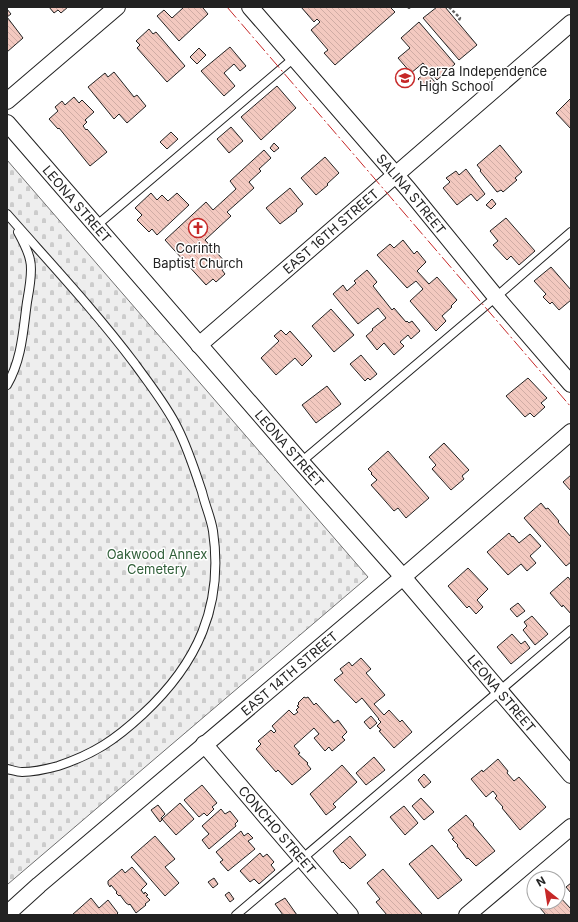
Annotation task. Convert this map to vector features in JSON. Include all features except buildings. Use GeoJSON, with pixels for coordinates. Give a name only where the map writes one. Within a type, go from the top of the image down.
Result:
{"type":"FeatureCollection","features":[{"type":"Feature","properties":{"kind":"street"},"geometry":{"type":"LineString","coordinates":[[7,100],[117,7]]}},
{"type":"Feature","properties":{"kind":"street","name":"SALINA STREET"},"geometry":{"type":"LineString","coordinates":[[250,7],[395,175],[496,297],[571,384]]}},
{"type":"Feature","properties":{"kind":"street","name":"EAST 16TH STREET"},"geometry":{"type":"LineString","coordinates":[[199,345],[571,23]]}},
{"type":"Feature","properties":{"kind":"street","name":"LEONA STREET"},"geometry":{"type":"LineString","coordinates":[[7,124],[403,578],[571,775]]}},
{"type":"Feature","properties":{"kind":"street","name":"EAST 14TH STREET"},"geometry":{"type":"LineString","coordinates":[[7,914],[204,744],[403,578],[571,432]]}},
{"type":"Feature","properties":{"kind":"street","name":"CONCHO STREET"},"geometry":{"type":"LineString","coordinates":[[204,744],[350,915]]}},
{"type":"Feature","properties":{"kind":"street"},"geometry":{"type":"LineString","coordinates":[[467,915],[571,827]]}},
{"type":"Feature","properties":{"kind":"lane"},"geometry":{"type":"LineString","coordinates":[[96,226],[294,58]]}},
{"type":"Feature","properties":{"kind":"lane"},"geometry":{"type":"LineString","coordinates":[[7,214],[26,246],[31,262],[23,339],[16,364],[7,385]]}},
{"type":"Feature","properties":{"kind":"lane"},"geometry":{"type":"LineString","coordinates":[[7,214],[92,310],[124,349],[151,386],[178,428],[193,464],[212,530],[215,558],[215,585],[208,616],[186,664],[151,706],[126,729],[102,747],[77,760],[46,770],[21,772],[7,769]]}},
{"type":"Feature","properties":{"kind":"lane"},"geometry":{"type":"LineString","coordinates":[[301,462],[571,232]]}},
{"type":"Feature","properties":{"kind":"lane"},"geometry":{"type":"LineString","coordinates":[[236,915],[571,630]]}},
{"type":"Feature","properties":{"kind":"path"},"geometry":{"type":"LineString","coordinates":[[449,7],[460,18],[458,22]]}},
{"type":"Feature","properties":{"kind":"green space","name":"Oakwood Annex Cemetery"},"geometry":{"type":"Polygon","coordinates":[[[7,160],[368,577],[8,884],[7,883],[7,160]]]}},
{"type":"Feature","properties":{"kind":"power"},"geometry":{"type":"LineString","coordinates":[[227,7],[571,407]]}},
{"type":"Feature","properties":{"kind":"place","name":"Garza Independence High School"},"geometry":{"type":"Point","coordinates":[405,78]}},
{"type":"Feature","properties":{"kind":"place","name":"Corinth Baptist Church"},"geometry":{"type":"Point","coordinates":[198,228]}}]}
